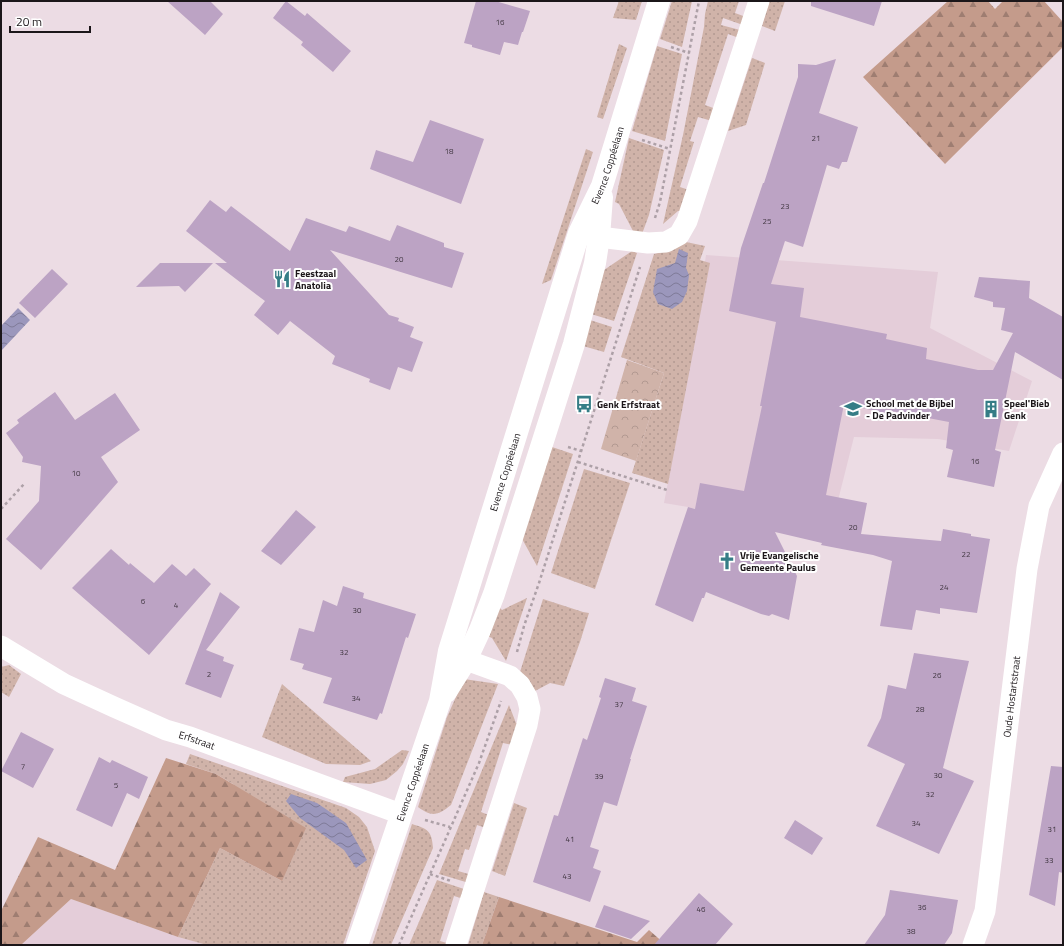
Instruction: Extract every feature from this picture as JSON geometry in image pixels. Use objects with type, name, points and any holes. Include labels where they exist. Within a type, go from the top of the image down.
[{"type":"street","name":"Evence Coppéelaan","points":[[357,945],[411,816],[440,701],[458,656],[589,235],[602,186],[659,1]]},
{"type":"street","points":[[589,235],[648,243],[666,242],[679,235],[687,222],[759,1]]},
{"type":"street","name":"Oude Hostartstraat","points":[[973,945],[985,911],[1027,569],[1039,506],[1063,453]]},
{"type":"street","name":"Erfstraat","points":[[1,646],[64,684],[160,727],[411,816]]},
{"type":"street","points":[[456,945],[530,709],[527,697],[520,685],[510,676],[458,656]]},
{"type":"path","points":[[399,945],[479,762],[510,676],[524,626],[648,243],[660,202],[699,1]]},
{"type":"path","points":[[619,132],[670,148]]},
{"type":"path","points":[[578,462],[667,490]]},
{"type":"path","points":[[1,509],[25,483]]},
{"type":"path","points":[[411,816],[450,827]]},
{"type":"shaded area","name":"School met de Bijbel - De Padvinder","points":[[706,255],[938,272],[930,328],[1032,381],[1009,451],[938,439],[854,437],[827,544],[688,507],[664,503],[709,264],[705,262]]},
{"type":"shaded area","points":[[71,899],[178,937],[207,945],[21,945]]},
{"type":"green space","points":[[619,1],[642,1],[636,20],[613,18]]},
{"type":"green space","points":[[672,1],[692,1],[682,47],[660,39]]},
{"type":"green space","points":[[708,1],[739,1],[735,13],[746,17],[743,25],[723,18],[721,25],[740,30],[739,38],[728,34],[705,105],[716,109],[712,121],[698,117],[690,141],[694,142],[680,187],[689,190],[682,211],[678,211],[663,224],[683,135]]},
{"type":"green space","points":[[769,1],[785,1],[775,31],[762,26]]},
{"type":"green space","points":[[948,1],[988,1],[995,9],[1003,1],[1044,1],[1063,22],[1063,47],[945,164],[863,77]]},
{"type":"green space","points":[[619,44],[627,48],[603,119],[597,117]]},
{"type":"green space","points":[[657,46],[682,54],[665,141],[632,131]]},
{"type":"green space","points":[[752,58],[765,63],[746,125],[728,131]]},
{"type":"green space","points":[[629,138],[664,150],[649,215],[642,234],[633,231],[619,204],[615,202]]},
{"type":"green space","points":[[586,149],[593,152],[551,280],[542,284]]},
{"type":"green space","points":[[686,242],[705,246],[700,260],[710,263],[668,484],[632,473],[664,373],[621,357],[654,254],[672,250]]},
{"type":"green space","points":[[632,251],[637,253],[614,321],[591,314],[604,270]]},
{"type":"green space","points":[[590,320],[612,327],[604,352],[583,346]]},
{"type":"green space","points":[[627,360],[664,373],[636,461],[601,449]]},
{"type":"green space","points":[[549,446],[573,454],[537,566],[521,537]]},
{"type":"green space","points":[[584,469],[630,483],[595,589],[551,573]]},
{"type":"green space","points":[[527,598],[506,661],[492,638],[487,636],[499,607],[502,610]]},
{"type":"green space","points":[[543,599],[589,613],[564,686],[550,683],[535,691],[520,672]]},
{"type":"green space","points":[[9,665],[21,674],[9,697],[1,692],[1,667]]},
{"type":"green space","points":[[464,679],[498,684],[451,805],[438,813],[431,814],[418,807],[447,717]]},
{"type":"green space","points":[[282,684],[371,761],[360,765],[326,764],[262,737]]},
{"type":"green space","points":[[509,705],[516,723],[519,724],[513,745],[503,743],[481,812],[491,816],[486,828],[477,825],[469,850],[465,849],[458,871],[472,875],[469,883],[439,874]]},
{"type":"green space","points":[[402,750],[409,751],[403,764],[386,780],[370,784],[343,782],[345,777],[375,769]]},
{"type":"green space","points":[[190,754],[346,808],[359,817],[367,827],[375,851],[343,945],[207,945],[178,937],[220,848],[282,881],[233,784],[216,774],[186,764]]},
{"type":"green space","points":[[166,758],[216,774],[306,828],[282,881],[220,848],[178,937],[71,899],[21,945],[1,945],[1,911],[38,837],[115,870]]},
{"type":"green space","points":[[514,803],[527,808],[505,876],[492,871]]},
{"type":"green space","points":[[412,824],[422,827],[430,834],[433,848],[391,945],[372,945]]},
{"type":"green space","points":[[437,880],[467,890],[464,899],[454,896],[440,941],[450,944],[409,945]]},
{"type":"green space","points":[[484,892],[499,897],[482,945],[468,945]]},
{"type":"green space","points":[[499,897],[637,942],[649,930],[666,945],[482,945]]},
{"type":"water","points":[[679,249],[688,253],[686,268],[689,275],[687,291],[682,302],[672,309],[658,304],[653,292],[657,269],[675,263]]},
{"type":"water","points":[[18,308],[30,320],[1,351],[1,326]]},
{"type":"water","points":[[291,794],[317,803],[346,823],[367,860],[356,868],[344,850],[300,818],[286,801]]},
{"type":"building","points":[[167,1],[210,1],[223,14],[205,35]]},
{"type":"building","points":[[286,1],[305,16],[307,13],[351,51],[333,72],[301,45],[303,42],[273,18]]},
{"type":"building","points":[[476,1],[495,1],[530,11],[518,45],[504,42],[500,55],[472,47],[472,45],[464,43]]},
{"type":"building","points":[[811,1],[882,1],[874,26],[811,6]]},
{"type":"building","points":[[836,59],[819,113],[858,127],[847,162],[842,162],[839,169],[827,165],[803,247],[785,241],[771,284],[804,288],[800,317],[887,334],[886,339],[927,348],[926,359],[978,370],[993,370],[1013,333],[1001,330],[1005,308],[993,307],[993,302],[974,297],[979,277],[1030,281],[1029,298],[1063,317],[1063,380],[1015,352],[995,450],[1001,452],[994,487],[947,477],[953,450],[946,448],[949,422],[886,410],[885,413],[844,404],[826,495],[867,503],[861,534],[941,541],[943,529],[990,539],[977,613],[940,608],[940,614],[916,610],[912,630],[880,626],[892,561],[873,555],[821,545],[822,543],[775,532],[797,576],[789,620],[772,614],[769,616],[761,614],[706,592],[704,598],[702,598],[693,622],[655,605],[688,507],[695,509],[700,483],[744,491],[762,406],[760,406],[776,322],[729,311],[741,248],[764,183],[798,77],[798,64],[816,65]]},
{"type":"building","points":[[430,120],[484,139],[461,204],[370,169],[376,150],[413,162]]},
{"type":"building","points":[[210,200],[226,212],[231,206],[290,251],[306,218],[346,232],[349,226],[390,241],[397,225],[444,243],[444,247],[464,253],[452,288],[330,250],[389,315],[399,318],[398,321],[414,327],[410,337],[423,342],[412,372],[398,367],[390,390],[369,382],[370,379],[332,364],[335,356],[290,321],[278,335],[254,315],[265,301],[215,263],[227,263],[186,231]]},
{"type":"building","points":[[160,263],[213,263],[185,292],[179,286],[136,287]]},
{"type":"building","points":[[52,269],[68,284],[35,318],[19,303]]},
{"type":"building","points":[[55,392],[75,420],[115,393],[140,430],[101,457],[118,482],[41,570],[6,539],[39,501],[41,466],[22,462],[23,457],[6,433],[19,423],[17,420]]},
{"type":"building","points":[[296,510],[316,527],[281,565],[261,551]]},
{"type":"building","points":[[111,549],[129,565],[130,563],[154,583],[172,564],[186,576],[194,568],[211,584],[149,655],[72,588]]},
{"type":"building","points":[[343,586],[364,593],[363,598],[416,614],[408,638],[406,637],[382,714],[380,713],[377,720],[323,703],[332,678],[302,669],[304,664],[290,660],[299,628],[314,632],[323,600],[337,606]]},
{"type":"building","points":[[220,592],[240,607],[206,650],[224,657],[223,661],[234,665],[221,698],[185,684]]},
{"type":"building","points":[[914,653],[969,661],[943,768],[974,781],[939,854],[876,826],[905,764],[867,746],[881,718],[888,685],[906,689]]},
{"type":"building","points":[[605,678],[636,688],[632,701],[647,706],[617,806],[604,802],[590,847],[599,850],[593,868],[601,871],[590,902],[533,882],[554,815],[558,816],[583,738],[587,740],[601,698],[599,697]]},
{"type":"building","points":[[21,732],[54,749],[33,788],[1,771]]},
{"type":"building","points":[[99,757],[110,763],[112,760],[148,777],[139,799],[127,793],[112,827],[76,810]]},
{"type":"building","points":[[1051,766],[1063,767],[1063,873],[1059,872],[1055,906],[1029,895]]},
{"type":"building","points":[[795,820],[823,838],[812,855],[784,838]]},
{"type":"building","points":[[890,890],[958,900],[952,933],[944,945],[864,945],[885,915]]},
{"type":"building","points":[[699,893],[733,924],[715,945],[654,945]]},
{"type":"building","points":[[604,905],[650,921],[631,939],[595,927]]},
{"type":"place","name":"Feestzaal Anatolia","points":[[282,279]]},
{"type":"place","name":"Genk Erfstraat","points":[[584,404]]},
{"type":"place","name":"School met de Bijbel - De Padvinder","points":[[853,409]]},
{"type":"place","name":"Speel'Bieb Genk","points":[[991,409]]},
{"type":"place","name":"Vrije Evangelische Gemeente Paulus","points":[[727,561]]}]
